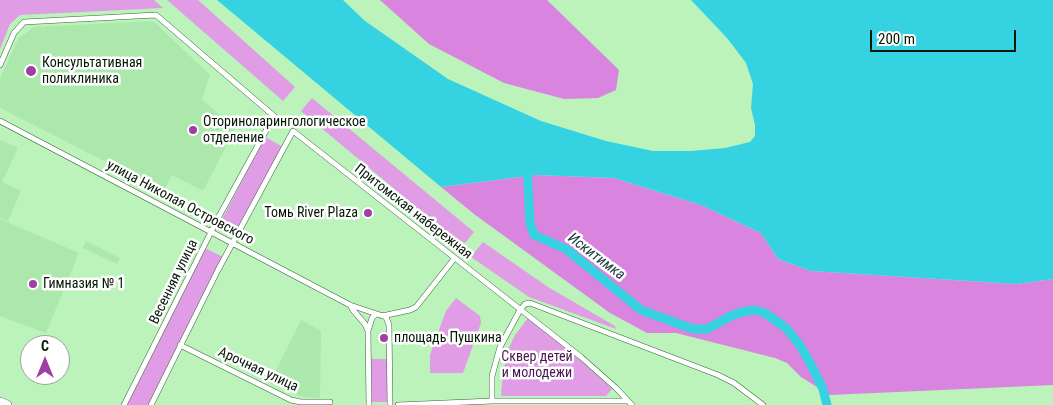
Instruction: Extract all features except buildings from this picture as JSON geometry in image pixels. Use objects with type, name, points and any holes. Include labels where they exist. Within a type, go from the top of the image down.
[{"type":"main road","points":[[0,402],[7,405]]},
{"type":"street","name":"Весенняя улица","points":[[0,65],[14,33],[24,22],[156,15],[274,116],[211,231],[124,405]]},
{"type":"street","name":"улица Николая Островского","points":[[0,121],[350,305],[382,316]]},
{"type":"street","name":"Притомская набережная","points":[[232,242],[293,131],[581,357],[630,403]]},
{"type":"street","points":[[151,405],[232,242]]},
{"type":"street","points":[[382,316],[416,307],[454,259]]},
{"type":"street","points":[[492,401],[492,376],[500,347],[520,310],[527,303],[537,305],[718,375],[734,383],[763,405]]},
{"type":"street","points":[[350,305],[352,310],[365,324],[368,332]]},
{"type":"street","points":[[369,405],[368,332],[372,318],[375,315]]},
{"type":"street","points":[[382,316],[387,319],[389,325],[390,405]]},
{"type":"street","name":"Арочная улица","points":[[180,345],[291,400],[330,402]]},
{"type":"street","points":[[398,405],[492,401],[630,403]]},
{"type":"shaded area","points":[[380,0],[547,0],[619,70],[616,90],[598,98],[564,99],[504,83],[429,44]]},
{"type":"shaded area","points":[[153,21],[210,75],[202,99],[235,129],[203,191],[172,175],[164,191],[0,108],[0,79],[18,39],[34,27]]},
{"type":"shaded area","points":[[0,140],[18,148],[2,182],[21,191],[8,221],[0,218]]},
{"type":"shaded area","points":[[535,175],[614,178],[701,205],[761,233],[778,259],[811,271],[1016,284],[1053,279],[1053,385],[830,395],[801,377],[787,363],[775,358],[676,333],[647,333],[610,313],[474,214],[441,187]]},
{"type":"shaded area","name":"Гимназия № 1","points":[[0,219],[79,253],[46,333],[0,316]]},
{"type":"shaded area","points":[[86,241],[120,258],[117,264],[83,248]]},
{"type":"shaded area","points":[[301,320],[321,331],[320,398],[302,397],[270,383]]},
{"type":"green space","points":[[0,0],[154,0],[163,8],[20,15],[10,24],[0,49]]},
{"type":"green space","points":[[167,0],[198,0],[295,87],[283,101]]},
{"type":"green space","points":[[312,98],[474,232],[465,243],[460,240],[458,242],[301,111]]},
{"type":"green space","points":[[265,137],[283,147],[237,238],[218,227]]},
{"type":"green space","points":[[483,242],[548,287],[615,326],[616,329],[529,297],[471,257]]},
{"type":"green space","points":[[205,248],[223,257],[148,405],[126,405]]},
{"type":"green space","points":[[456,298],[480,316],[481,323],[463,373],[430,373],[430,355],[446,311]]},
{"type":"green space","name":"Сквер детей и молодежи","points":[[528,318],[573,354],[612,389],[606,396],[501,396],[503,372],[508,350],[515,335]]},
{"type":"green space","points":[[371,359],[387,359],[388,402],[372,402]]},
{"type":"water","points":[[217,0],[343,0],[365,21],[448,79],[541,121],[606,141],[653,151],[691,151],[725,148],[750,142],[755,136],[755,125],[751,108],[753,84],[746,63],[727,38],[691,0],[1053,0],[1053,279],[1016,284],[811,271],[778,259],[761,233],[701,205],[614,178],[535,175],[441,187]]},
{"type":"waterway","name":"Искитимка","points":[[527,164],[530,223],[534,235],[566,249],[641,310],[693,329],[707,329],[742,312],[754,310],[765,313],[786,328],[799,344],[823,389],[827,405]]},
{"type":"place","name":"Консультативная поликлиника","points":[[31,71]]},
{"type":"place","name":"Оториноларингологическое отделение","points":[[193,130]]},
{"type":"place","name":"Томь River Plaza","points":[[368,213]]},
{"type":"place","name":"Гимназия № 1","points":[[33,284]]},
{"type":"place","name":"площадь Пушкина","points":[[384,338]]}]
